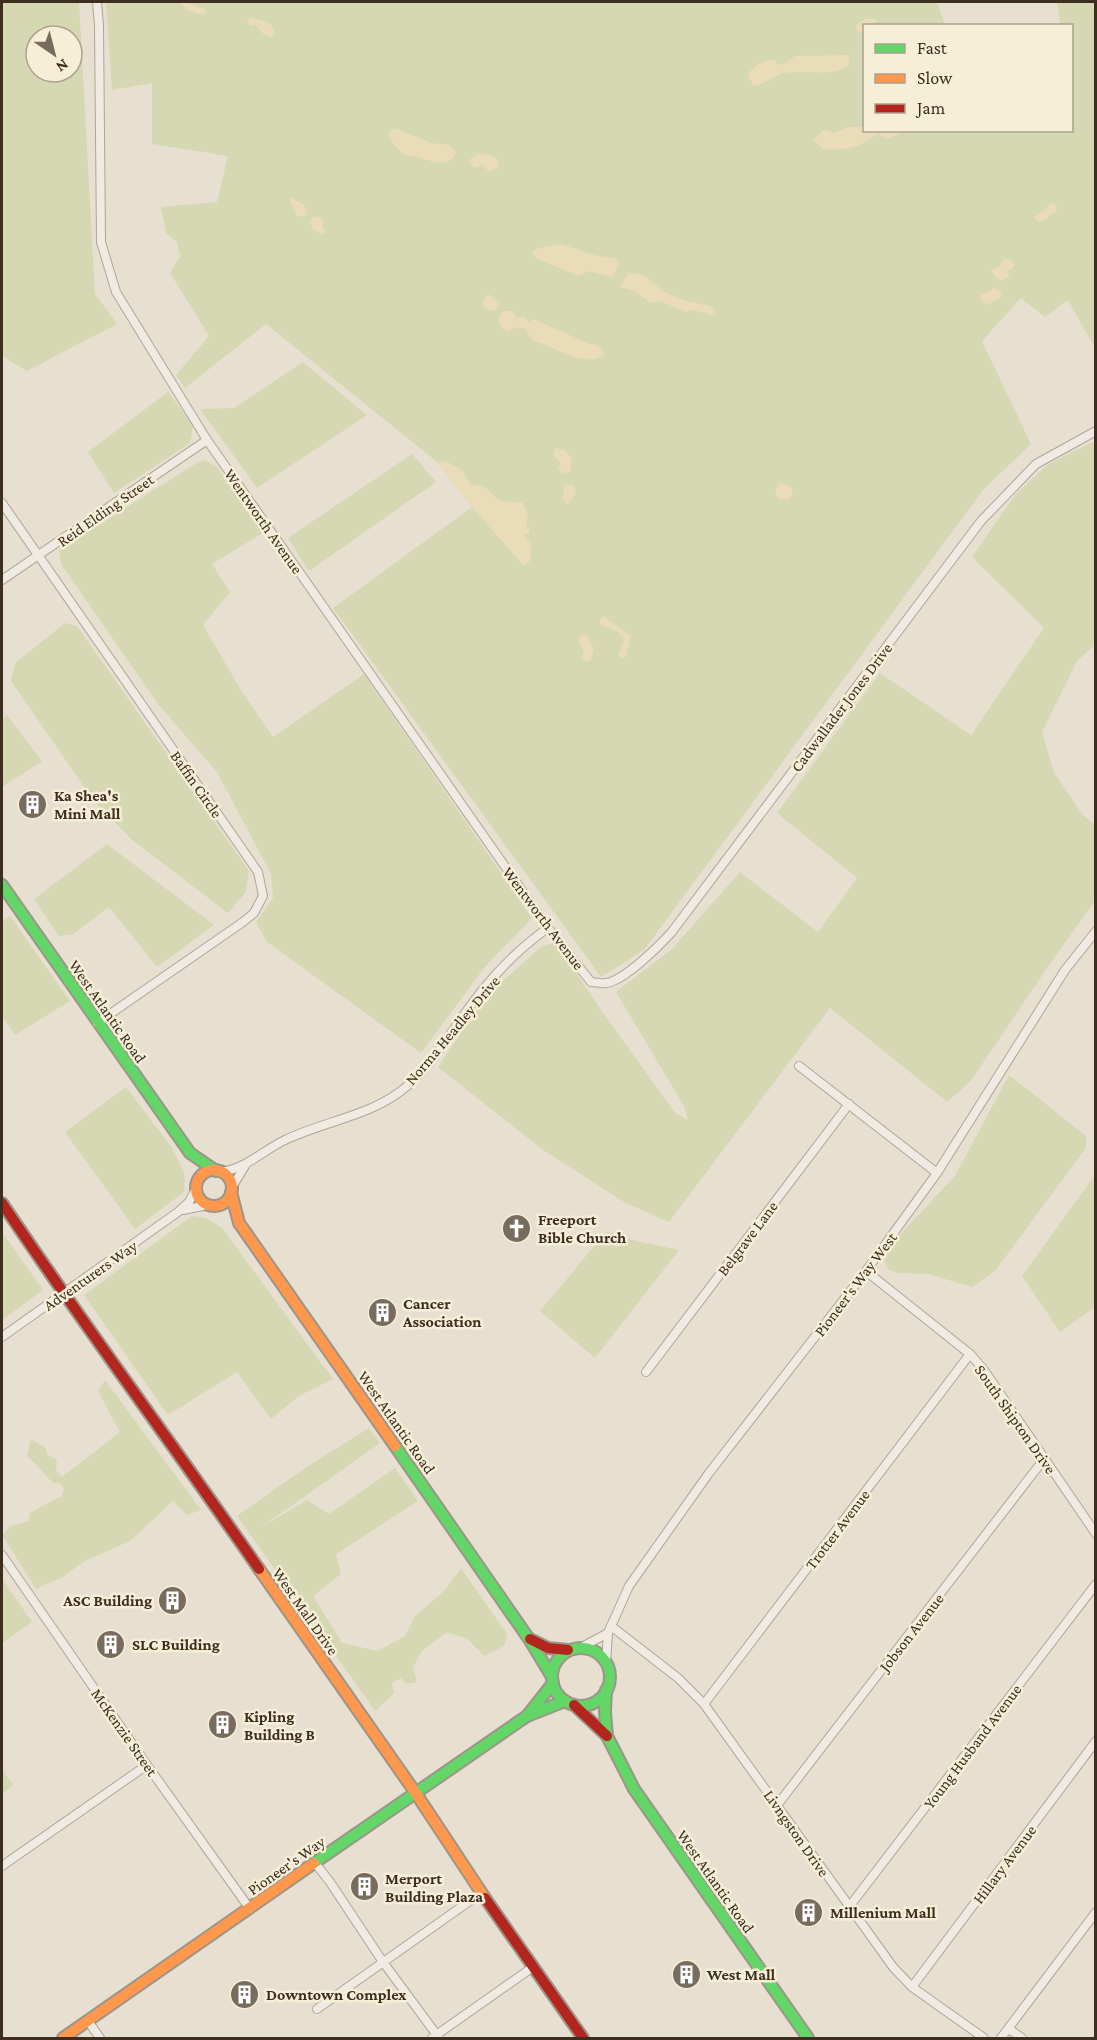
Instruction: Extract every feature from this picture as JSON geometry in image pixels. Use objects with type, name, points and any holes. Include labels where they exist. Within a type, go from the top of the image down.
[{"type":"main road","name":"West Atlantic Road","points":[[2,885],[190,1154],[201,1200],[226,1213],[239,1223],[530,1639],[552,1680]]},
{"type":"main road","name":"West Atlantic Road","points":[[190,1154],[228,1178],[239,1223]]},
{"type":"main road","points":[[197,1187],[204,1174],[218,1171]]},
{"type":"main road","points":[[209,1205],[216,1206],[226,1202],[231,1190]]},
{"type":"main road","name":"West Mall Drive","points":[[2,1203],[63,1294],[178,1452],[415,1792],[481,1893],[583,2038]]},
{"type":"main road","points":[[530,1639],[556,1651],[575,1649],[590,1650],[600,1655],[606,1663],[609,1682],[601,1698],[583,1706],[569,1703],[557,1693],[552,1680],[554,1666],[560,1657],[575,1649]]},
{"type":"main road","name":"Pioneer's Way","points":[[527,1716],[552,1680]]},
{"type":"main road","name":"West Atlantic Road","points":[[606,1690],[607,1736]]},
{"type":"main road","name":"West Atlantic Road","points":[[569,1703],[607,1736],[640,1799],[808,2038]]},
{"type":"main road","name":"Pioneer's Way","points":[[63,2038],[527,1716],[569,1703]]},
{"type":"street","name":"Wentworth Avenue","points":[[97,2],[101,242],[117,292],[207,440],[548,928],[591,982]]},
{"type":"street","name":"Cadwallader Jones Drive","points":[[591,982],[607,984],[624,975],[671,933],[981,521],[1036,464],[1095,431]]},
{"type":"street","name":"Reid Elding Street","points":[[2,580],[207,440]]},
{"type":"street","name":"Baffin Circle","points":[[2,503],[258,872],[263,896],[254,913],[243,922],[97,1023]]},
{"type":"street","name":"Norma Headley Drive","points":[[218,1171],[235,1169],[284,1140],[385,1101],[404,1088],[420,1073],[486,986],[529,941],[548,928]]},
{"type":"street","name":"Pioneer's Way West","points":[[606,1663],[609,1629],[630,1586],[709,1473],[866,1271],[937,1173],[1065,970],[1095,931]]},
{"type":"street","points":[[800,1066],[937,1173]]},
{"type":"street","name":"Belgrave Lane","points":[[646,1372],[849,1104]]},
{"type":"street","name":"Norma Headley Drive","points":[[231,1190],[248,1163]]},
{"type":"street","name":"Adventurers Way","points":[[2,1337],[178,1212],[189,1202],[197,1187]]},
{"type":"street","name":"Adventurers Way","points":[[178,1212],[209,1205]]},
{"type":"street","name":"South Shipton Drive","points":[[866,1271],[970,1354],[984,1370],[1095,1534]]},
{"type":"street","name":"Trotter Avenue","points":[[704,1704],[970,1354]]},
{"type":"street","name":"Jobson Avenue","points":[[778,1804],[1044,1459]]},
{"type":"street","name":"McKenzie Street","points":[[2,1555],[250,1909]]},
{"type":"street","name":"Young Husband Avenue","points":[[849,1907],[1095,1584]]},
{"type":"street","points":[[575,1649],[609,1629]]},
{"type":"street","name":"Livngston Drive","points":[[609,1629],[678,1678],[704,1704],[893,1967],[912,1987],[984,2038]]},
{"type":"street","name":"Hillary Avenue","points":[[912,1987],[1095,1741]]},
{"type":"street","points":[[2,1866],[147,1765]]},
{"type":"street","points":[[315,1863],[436,2037],[533,1967]]},
{"type":"street","points":[[317,2009],[481,1893]]},
{"type":"street","points":[[1002,2038],[1095,1912]]},
{"type":"street","points":[[88,2021],[100,2038]]},
{"type":"street","points":[[1009,2029],[1022,2038]]},
{"type":"green space","points":[[2,2],[79,2],[80,24],[24,24],[24,84],[83,84],[95,294],[117,324],[27,371],[2,356]]},
{"type":"green space","points":[[106,2],[937,2],[945,24],[863,24],[863,132],[1073,132],[1073,24],[1060,24],[1057,2],[1095,2],[1095,348],[1068,300],[1045,317],[1021,298],[982,341],[1031,444],[983,490],[644,950],[601,977],[333,608],[472,507],[437,462],[266,324],[185,388],[176,375],[209,336],[170,273],[180,256],[177,242],[166,233],[161,207],[217,202],[228,156],[152,144],[152,83],[112,90]]},
{"type":"green space","points":[[303,362],[367,415],[257,488],[200,409],[234,408]]},
{"type":"green space","points":[[168,392],[193,425],[190,443],[114,493],[88,452]]},
{"type":"green space","points":[[1095,441],[1095,645],[1077,661],[1042,732],[1054,772],[1082,814],[1095,825],[1095,901],[970,1082],[947,1102],[830,1008],[669,1222],[624,1202],[543,1150],[438,1067],[495,988],[542,946],[556,943],[675,1113],[688,1120],[684,1106],[616,992],[672,949],[740,872],[818,932],[857,878],[777,813],[880,673],[971,735],[1044,628],[972,557],[1015,495],[1048,464]]},
{"type":"green space","points":[[412,454],[436,482],[309,571],[288,538]]},
{"type":"green space","points":[[205,460],[218,468],[263,533],[212,564],[230,592],[203,625],[242,692],[273,737],[364,674],[532,918],[484,968],[421,1053],[267,942],[256,922],[273,898],[271,874],[217,772],[158,704],[61,564],[59,550],[195,464]]},
{"type":"green space","points":[[65,623],[77,626],[249,871],[246,892],[228,913],[131,839],[94,801],[11,681],[15,663]]},
{"type":"green space","points":[[7,715],[42,761],[2,787],[2,719]]},
{"type":"green space","points":[[107,844],[214,925],[157,967],[109,907],[73,934],[59,936],[34,899]]},
{"type":"green space","points":[[10,916],[70,1001],[15,1035],[2,1016],[2,922]]},
{"type":"green space","points":[[1009,1075],[1086,1136],[1086,1148],[995,1271],[972,1287],[928,1274],[898,1273],[888,1269],[884,1260],[896,1239],[955,1176]]},
{"type":"green space","points":[[126,1087],[172,1148],[185,1175],[184,1192],[135,1229],[65,1132]]},
{"type":"green space","points":[[1095,1175],[1095,1307],[1060,1332],[1022,1276]]},
{"type":"green space","points":[[192,1216],[206,1218],[222,1228],[333,1379],[299,1396],[271,1419],[237,1372],[168,1415],[84,1295]]},
{"type":"green space","points":[[607,1231],[632,1240],[679,1250],[595,1358],[540,1311]]},
{"type":"green space","points":[[2,1232],[43,1290],[2,1320]]},
{"type":"green space","points":[[105,1380],[201,1510],[187,1515],[173,1501],[130,1541],[83,1562],[63,1577],[36,1589],[2,1535],[11,1526],[29,1521],[30,1513],[61,1498],[64,1488],[59,1483],[53,1483],[27,1455],[31,1439],[46,1448],[47,1454],[57,1460],[56,1470],[62,1477],[120,1432],[98,1391]]},
{"type":"green space","points":[[369,1428],[380,1443],[260,1528],[307,1500],[329,1514],[395,1468],[418,1501],[336,1554],[341,1574],[313,1596],[342,1643],[378,1651],[405,1636],[415,1616],[445,1590],[461,1568],[507,1634],[504,1646],[484,1656],[467,1639],[447,1632],[421,1652],[413,1668],[417,1682],[406,1684],[401,1678],[392,1683],[394,1693],[375,1711],[237,1516],[305,1468]]},
{"type":"green space","points":[[2,1579],[32,1622],[2,1643]]},
{"type":"green space","points":[[2,1769],[13,1785],[2,1794]]},
{"type":"sand","points":[[184,2],[205,9],[206,12],[202,15],[186,9],[182,4]]},
{"type":"sand","points":[[250,18],[269,23],[275,34],[270,38],[264,35],[256,25],[251,26],[247,21]]},
{"type":"sand","points":[[874,18],[877,21],[875,24],[863,24],[863,32],[856,31],[856,25],[866,19]]},
{"type":"sand","points":[[849,55],[849,66],[834,72],[785,73],[754,86],[748,76],[748,73],[758,64],[774,59],[779,65],[795,56]]},
{"type":"sand","points":[[847,127],[863,127],[863,132],[910,132],[886,139],[878,133],[858,145],[839,149],[823,149],[813,139],[824,130],[835,133]]},
{"type":"sand","points":[[391,129],[397,129],[432,143],[449,145],[456,153],[448,161],[443,162],[433,162],[406,155],[388,136]]},
{"type":"sand","points":[[479,153],[494,156],[499,162],[497,168],[488,171],[482,164],[477,168],[472,166],[469,160]]},
{"type":"sand","points":[[290,197],[304,205],[308,214],[302,217],[297,216]]},
{"type":"sand","points":[[1053,203],[1057,207],[1056,212],[1050,213],[1046,220],[1038,222],[1034,217]]},
{"type":"sand","points":[[314,217],[321,217],[325,232],[323,234],[313,230],[310,223]]},
{"type":"sand","points":[[561,244],[594,255],[615,258],[619,264],[613,277],[588,271],[579,276],[539,260],[532,253],[538,248]]},
{"type":"sand","points":[[1004,259],[1012,260],[1014,266],[1011,270],[1006,271],[1010,275],[1002,281],[995,277],[991,270],[999,266]]},
{"type":"sand","points":[[628,273],[646,277],[674,296],[711,306],[715,312],[712,315],[693,310],[685,312],[661,301],[651,303],[632,290],[619,287]]},
{"type":"sand","points":[[994,287],[1002,292],[1000,298],[986,305],[980,298],[981,294]]},
{"type":"sand","points":[[489,294],[499,304],[496,311],[489,310],[483,305],[484,298]]},
{"type":"sand","points":[[504,311],[513,311],[517,318],[524,316],[529,323],[533,319],[590,344],[598,345],[605,355],[595,359],[577,358],[533,341],[525,329],[518,327],[506,332],[498,320]]},
{"type":"sand","points":[[555,448],[565,450],[572,459],[570,471],[565,474],[558,469],[560,463],[554,456]]},
{"type":"sand","points":[[446,461],[462,470],[470,484],[484,486],[496,498],[507,502],[522,502],[528,513],[526,525],[530,529],[529,534],[522,534],[531,544],[530,561],[524,566],[472,507],[437,462]]},
{"type":"sand","points":[[779,483],[790,485],[793,490],[790,499],[778,499],[775,493]]},
{"type":"sand","points":[[565,484],[574,485],[576,493],[568,504],[562,499]]},
{"type":"sand","points":[[603,616],[631,636],[626,656],[622,659],[618,655],[624,640],[618,632],[600,624]]},
{"type":"sand","points":[[580,635],[587,635],[594,650],[590,661],[581,658],[584,652],[579,641]]},
{"type":"traffic: fast","points":[[2,885],[190,1153],[216,1171]]},
{"type":"traffic: fast","points":[[395,1446],[529,1639],[552,1677]]},
{"type":"traffic: fast","points":[[581,1648],[597,1653],[605,1661],[610,1677],[605,1693],[597,1701],[581,1706],[565,1701],[557,1693],[552,1677],[557,1661],[565,1653],[581,1648]]},
{"type":"traffic: fast","points":[[527,1716],[553,1683]]},
{"type":"traffic: fast","points":[[606,1690],[607,1736],[634,1789],[808,2038]]},
{"type":"traffic: fast","points":[[314,1863],[527,1716],[565,1701]]},
{"type":"traffic: slow","points":[[214,1170],[226,1176],[232,1188],[226,1200],[214,1206],[202,1200],[196,1188],[202,1176],[214,1170]]},
{"type":"traffic: slow","points":[[231,1192],[239,1223],[395,1446]]},
{"type":"traffic: slow","points":[[259,1569],[415,1792],[485,1898]]},
{"type":"traffic: slow","points":[[63,2038],[314,1863]]},
{"type":"traffic: jam","points":[[2,1203],[259,1569]]},
{"type":"traffic: jam","points":[[530,1639],[548,1648],[568,1650]]},
{"type":"traffic: jam","points":[[574,1705],[607,1736]]},
{"type":"traffic: jam","points":[[485,1898],[583,2038]]},
{"type":"place","name":"Ka Shea's Mini Mall","points":[[33,804]]},
{"type":"place","name":"Freeport Bible Church","points":[[517,1228]]},
{"type":"place","name":"Cancer Association","points":[[382,1312]]},
{"type":"place","name":"ASC Building","points":[[173,1600]]},
{"type":"place","name":"SLC Building","points":[[111,1644]]},
{"type":"place","name":"Kipling Building B","points":[[223,1725]]},
{"type":"place","name":"Merport Building Plaza","points":[[364,1887]]},
{"type":"place","name":"Millenium Mall","points":[[809,1912]]},
{"type":"place","name":"West Mall","points":[[686,1974]]},
{"type":"place","name":"Downtown Complex","points":[[245,1994]]}]
